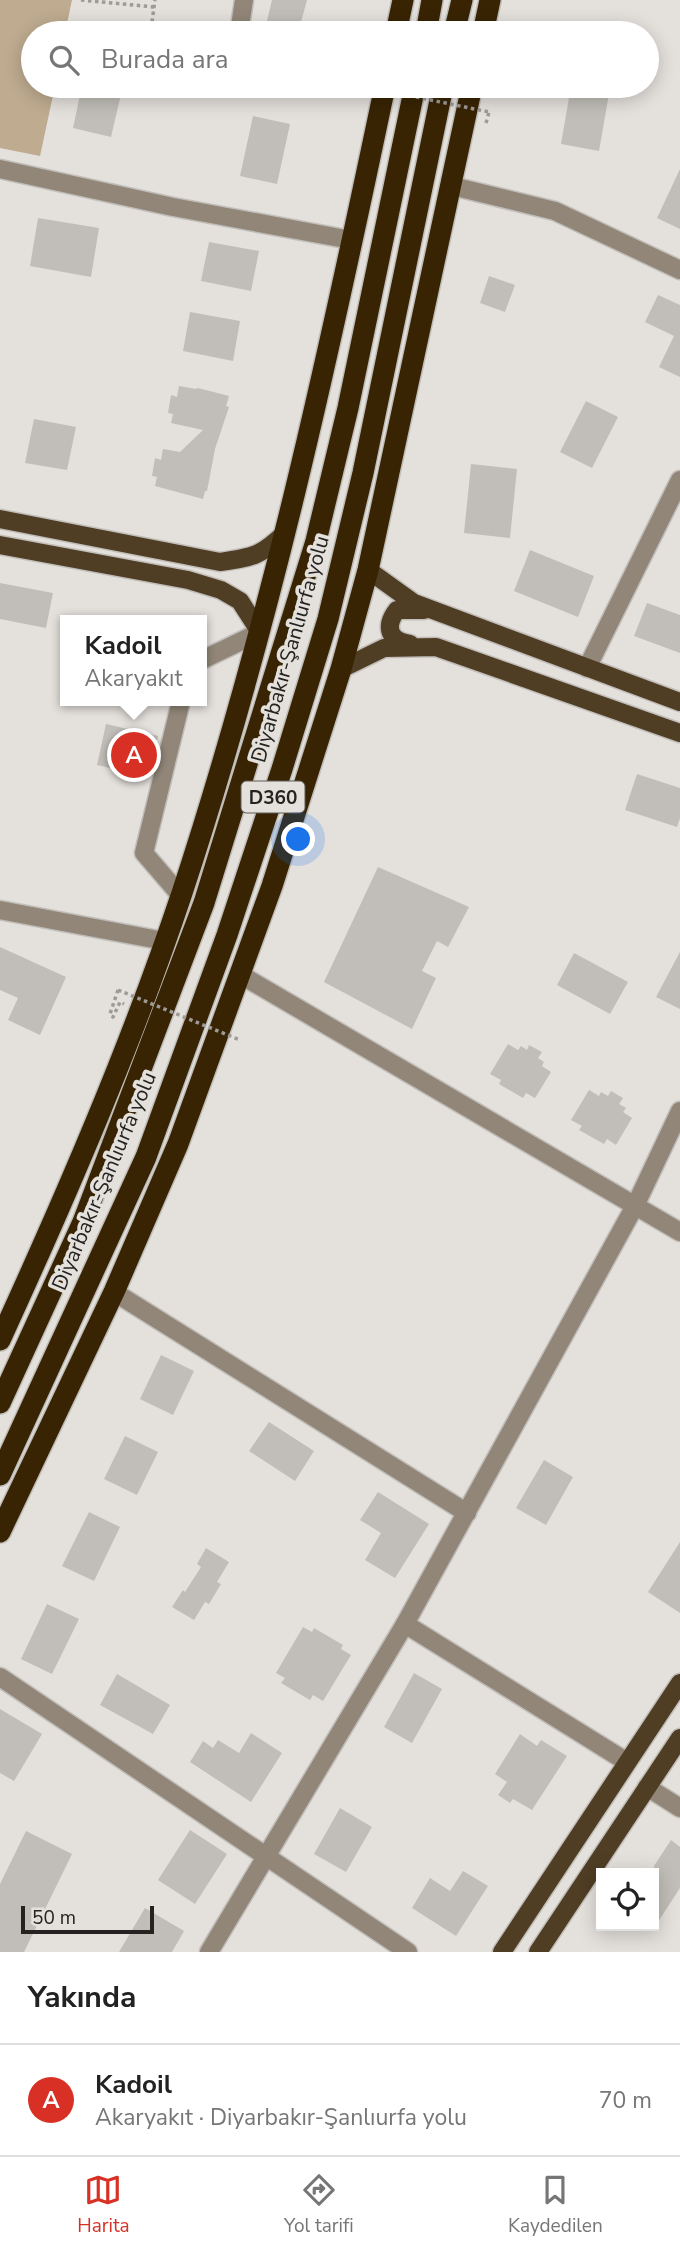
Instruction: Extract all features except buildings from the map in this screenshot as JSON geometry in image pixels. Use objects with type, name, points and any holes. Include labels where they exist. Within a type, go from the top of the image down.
[{"type":"highway","points":[[399,21],[403,0]]},
{"type":"highway","points":[[428,21],[432,0]]},
{"type":"highway","points":[[457,21],[462,0]]},
{"type":"highway","points":[[486,21],[490,0]]},
{"type":"highway","points":[[0,1340],[80,1159],[145,997],[181,896],[246,686],[286,532],[382,98]]},
{"type":"highway","name":"Diyarbakır-Şanlıurfa yolu","points":[[0,1403],[83,1222],[217,863],[316,541],[348,408],[413,98]]},
{"type":"highway","name":"Diyarbakır-Şanlıurfa yolu","points":[[0,1475],[146,1157],[227,935],[282,769],[328,619],[347,539],[440,98]]},
{"type":"highway","points":[[0,1532],[114,1292],[177,1144],[272,886],[341,668],[368,570],[470,98]]},
{"type":"main road","points":[[0,519],[220,562],[252,558],[266,551],[286,532]]},
{"type":"main road","points":[[0,545],[187,580],[220,590],[240,601],[260,632]]},
{"type":"main road","points":[[368,570],[414,603],[680,702]]},
{"type":"main road","points":[[438,611],[397,610],[388,625],[390,635],[400,642],[436,647],[680,733]]},
{"type":"main road","points":[[341,668],[384,648],[436,647]]},
{"type":"main road","points":[[502,1952],[680,1683]]},
{"type":"main road","points":[[538,1952],[680,1738]]},
{"type":"street","points":[[241,21],[244,0]]},
{"type":"street","points":[[0,169],[173,207],[351,240]]},
{"type":"street","points":[[452,186],[555,211],[680,270]]},
{"type":"street","points":[[587,668],[680,480]]},
{"type":"street","points":[[207,658],[260,632]]},
{"type":"street","points":[[180,706],[144,853],[181,896]]},
{"type":"street","points":[[0,910],[164,941]]},
{"type":"street","points":[[241,975],[680,1232]]},
{"type":"street","points":[[209,1952],[405,1624],[636,1204],[680,1111]]},
{"type":"street","points":[[114,1292],[467,1513]]},
{"type":"street","points":[[405,1624],[627,1762]]},
{"type":"street","points":[[0,1677],[408,1952]]},
{"type":"street","points":[[647,1787],[680,1808]]},
{"type":"path","points":[[81,0],[154,7]]},
{"type":"path","points":[[152,21],[155,0]]},
{"type":"path","points":[[421,98],[489,112]]},
{"type":"path","points":[[126,1005],[120,1002],[113,1017],[110,1014],[118,990],[240,1040]]},
{"type":"shaded area","points":[[0,0],[72,0],[68,21],[21,21],[21,98],[52,98],[40,156],[0,148]]},
{"type":"place","name":"Kadoil","points":[[134,755]]}]
